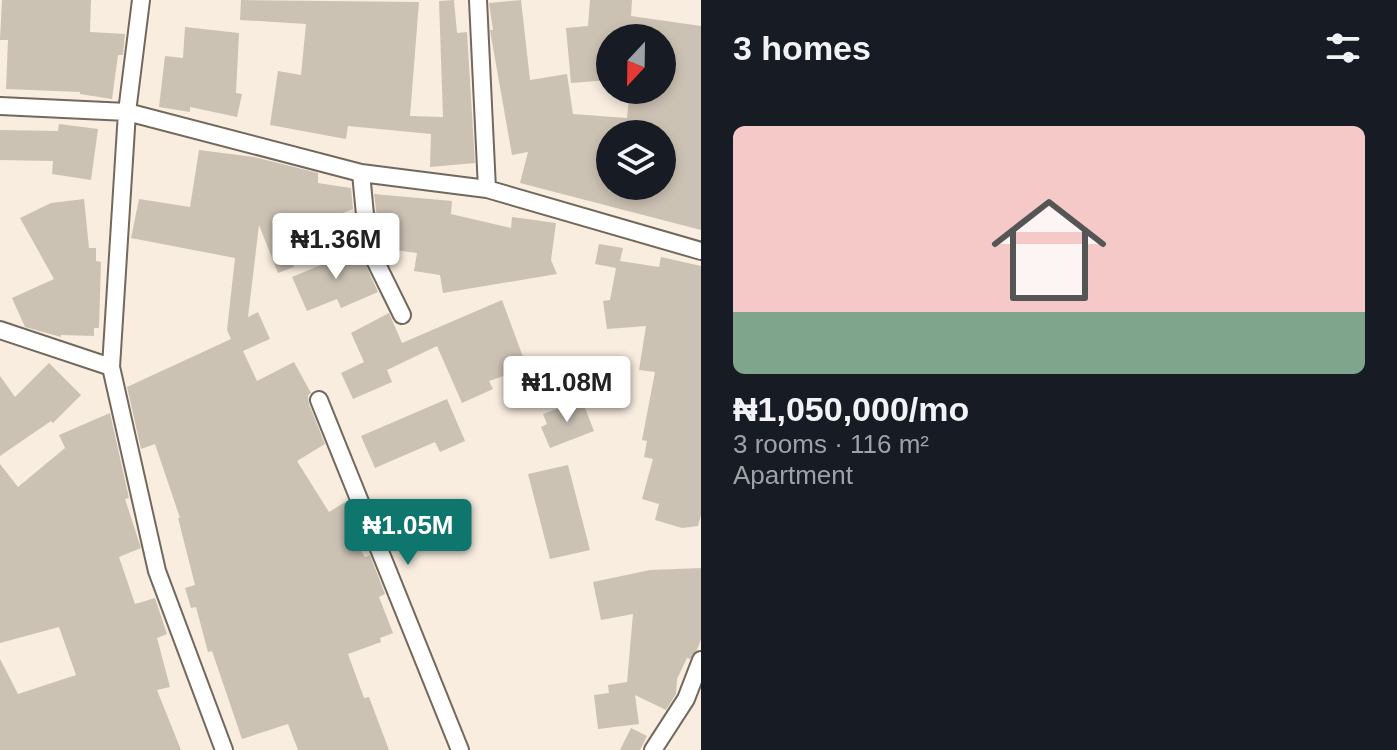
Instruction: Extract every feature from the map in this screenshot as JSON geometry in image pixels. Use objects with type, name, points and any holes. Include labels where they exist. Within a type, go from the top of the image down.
[{"type":"street","points":[[141,0],[127,112],[111,367],[157,571],[224,750]]},
{"type":"street","points":[[478,0],[487,189]]},
{"type":"street","points":[[0,106],[127,112],[361,173],[487,189],[701,251]]},
{"type":"street","points":[[361,173],[368,246],[402,315]]},
{"type":"street","points":[[0,330],[111,367]]},
{"type":"street","points":[[319,400],[460,750]]},
{"type":"street","points":[[653,750],[686,699],[701,660]]},
{"type":"building","points":[[2,0],[91,0],[90,32],[125,34],[123,55],[118,55],[112,99],[80,92],[6,89],[8,40],[0,40]]},
{"type":"building","points":[[241,0],[419,2],[410,116],[443,117],[439,1],[454,0],[457,33],[467,32],[475,163],[430,167],[431,134],[348,126],[346,139],[270,125],[278,71],[301,75],[306,24],[240,20]]},
{"type":"building","points":[[521,0],[530,80],[567,74],[573,114],[627,118],[628,104],[676,104],[676,24],[596,24],[596,81],[571,83],[566,28],[588,26],[590,0],[632,0],[631,16],[701,26],[701,230],[520,183],[528,152],[512,155],[490,30],[493,30],[489,3]]},
{"type":"building","points":[[185,27],[239,33],[236,93],[242,94],[237,117],[190,107],[190,112],[159,107],[165,56],[183,58]]},
{"type":"building","points":[[59,124],[98,129],[91,180],[52,174],[53,161],[0,160],[0,130],[58,131]]},
{"type":"building","points":[[199,150],[254,157],[318,173],[318,183],[351,188],[353,209],[282,237],[294,267],[278,273],[259,225],[248,317],[258,312],[270,339],[243,351],[257,381],[294,362],[311,393],[308,395],[309,404],[325,444],[297,461],[329,512],[345,502],[356,522],[347,528],[365,557],[370,555],[385,594],[379,597],[393,633],[380,638],[381,642],[348,654],[364,698],[369,697],[389,750],[298,750],[288,724],[242,739],[212,651],[208,652],[196,607],[191,608],[185,588],[195,585],[180,518],[155,444],[141,449],[127,387],[231,339],[227,330],[235,258],[131,238],[139,199],[190,207]]},
{"type":"building","points":[[374,194],[452,201],[451,214],[511,228],[512,217],[556,223],[551,260],[557,274],[443,293],[440,275],[414,271],[417,253],[381,248]]},
{"type":"building","points":[[84,199],[89,248],[96,248],[96,261],[101,262],[99,328],[94,328],[94,336],[61,337],[25,327],[12,298],[54,279],[20,218],[51,203]]},
{"type":"building","points":[[599,244],[623,248],[620,261],[659,267],[661,257],[701,266],[701,515],[698,526],[682,528],[655,520],[659,504],[642,499],[653,459],[644,457],[647,441],[642,440],[655,372],[639,370],[646,326],[607,329],[603,301],[610,300],[616,268],[595,264]]},
{"type":"building","points":[[357,245],[378,292],[341,308],[337,299],[307,311],[292,277],[328,262],[326,258]]},
{"type":"building","points":[[502,300],[527,368],[489,381],[493,389],[462,403],[437,346],[387,370],[392,382],[353,399],[341,373],[364,362],[351,333],[389,313],[402,343]]},
{"type":"building","points":[[49,363],[81,395],[53,423],[51,421],[0,456],[0,376],[15,397]]},
{"type":"building","points":[[447,399],[465,441],[440,452],[435,442],[375,468],[361,436]]},
{"type":"building","points":[[582,400],[594,431],[550,448],[541,427],[547,424],[543,414]]},
{"type":"building","points":[[110,413],[129,498],[125,499],[141,548],[119,557],[135,604],[155,598],[167,634],[157,638],[170,687],[157,690],[181,750],[0,750],[0,659],[18,694],[76,675],[59,627],[0,643],[0,464],[18,487],[65,448],[59,435]]},
{"type":"building","points":[[568,465],[590,550],[550,559],[528,474]]},
{"type":"building","points":[[701,568],[701,639],[697,650],[690,659],[687,658],[677,679],[676,694],[666,710],[635,695],[639,724],[598,729],[594,695],[609,693],[608,685],[627,682],[633,614],[601,620],[593,582],[650,570]]},
{"type":"building","points":[[631,728],[647,736],[640,750],[620,750]]}]
